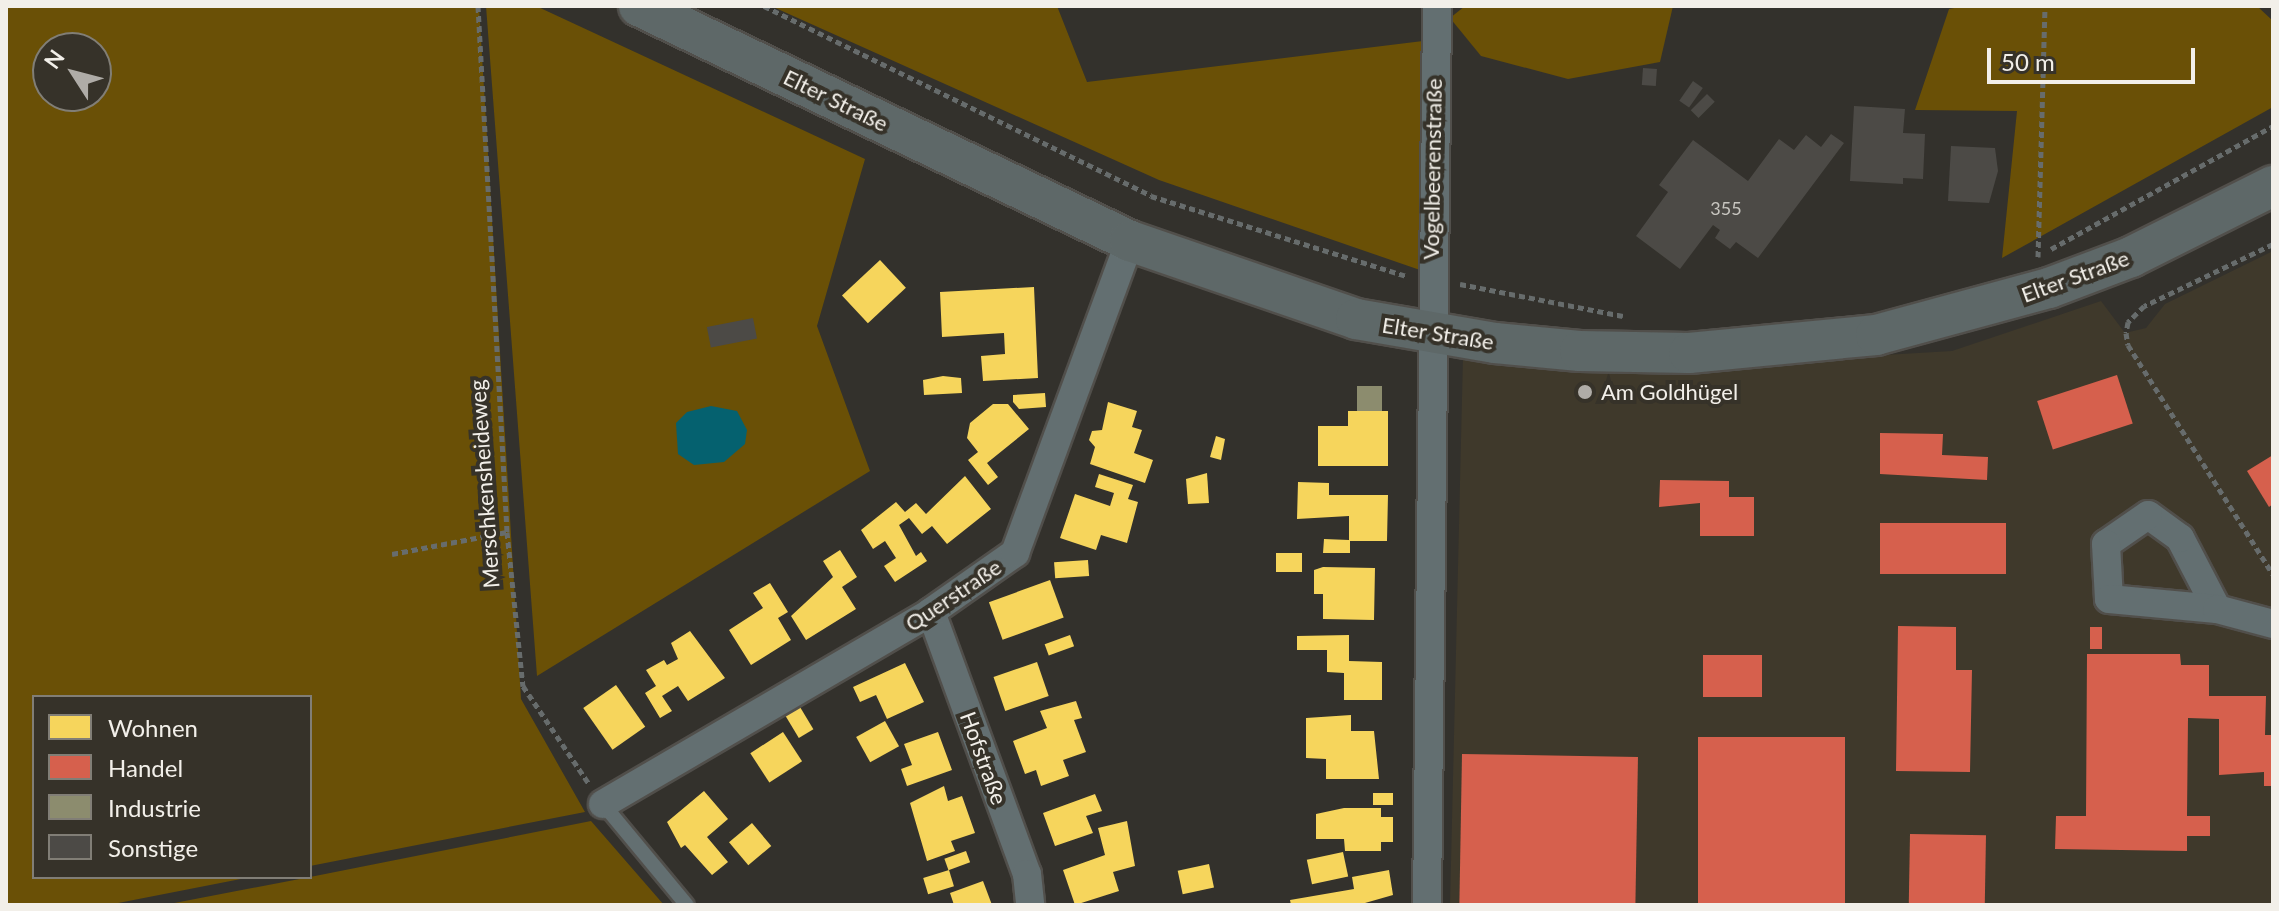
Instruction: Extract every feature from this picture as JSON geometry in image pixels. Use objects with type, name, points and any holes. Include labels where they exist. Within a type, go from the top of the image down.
[{"type":"main road","name":"Elter Straße","points":[[639,6],[1130,241],[1356,319],[1432,333],[1580,351],[1689,353],[1876,335],[2049,288],[2131,257],[2273,186]]},
{"type":"street","name":"Vogelbeerenstraße","points":[[1432,333],[1430,279],[1437,6]]},
{"type":"street","name":"Querstraße","points":[[603,804],[931,612],[1015,553],[1130,241]]},
{"type":"street","points":[[1427,905],[1432,333]]},
{"type":"street","points":[[2217,609],[2273,624]]},
{"type":"street","name":"Hofstraße","points":[[931,612],[1027,874],[1030,905]]},
{"type":"lane","points":[[603,804],[687,905]]},
{"type":"path","name":"Merschkensheideweg","points":[[478,6],[507,532],[523,686],[603,804]]},
{"type":"path","points":[[764,6],[1151,196],[1385,273],[1637,320]]},
{"type":"path","points":[[2038,257],[2045,6]]},
{"type":"path","points":[[2024,262],[2273,126]]},
{"type":"path","points":[[2273,244],[2144,306],[2128,322],[2126,333],[2128,345],[2273,574]]},
{"type":"path","points":[[392,554],[507,532]]},
{"type":"shaded area","points":[[6,6],[479,6],[521,699],[585,812],[312,866],[312,695],[32,695],[32,879],[241,879],[108,905],[6,905]]},
{"type":"shaded area","points":[[486,6],[536,6],[865,159],[817,326],[870,471],[537,676]]},
{"type":"shaded area","points":[[771,6],[1057,6],[1087,82],[1423,41],[1420,270],[1159,180]]},
{"type":"shaded area","points":[[1465,6],[1673,6],[1660,62],[1568,79],[1481,56],[1450,18]]},
{"type":"shaded area","points":[[1965,6],[2257,6],[2273,21],[2273,107],[2002,258],[2017,111],[1915,110],[1949,9]]},
{"type":"shaded area","points":[[2273,251],[2273,905],[1450,905],[1463,356],[1695,366],[1952,351],[2101,301],[2125,333],[2146,328],[2165,304]]},
{"type":"shaded area","points":[[591,821],[664,905],[164,905]]},
{"type":"water","points":[[711,406],[737,411],[747,430],[745,444],[724,462],[694,465],[678,454],[676,423],[687,412]]},
{"type":"building: Wohnen","points":[[880,260],[906,288],[868,323],[842,295]]},
{"type":"building: Wohnen","points":[[1034,287],[1038,378],[983,381],[981,356],[1005,354],[1004,333],[942,337],[940,292]]},
{"type":"building: Wohnen","points":[[943,376],[961,378],[962,393],[924,395],[923,380]]},
{"type":"building: Wohnen","points":[[1045,393],[1046,407],[1019,409],[1013,402],[1013,395]]},
{"type":"building: Wohnen","points":[[1108,402],[1137,411],[1132,427],[1142,430],[1134,453],[1153,460],[1145,483],[1090,464],[1095,447],[1089,440],[1092,431],[1102,430]]},
{"type":"building: Wohnen","points":[[993,404],[1008,404],[1029,429],[987,463],[998,477],[988,485],[968,460],[978,452],[967,438],[970,423]]},
{"type":"building: Wohnen","points":[[1348,411],[1388,411],[1388,466],[1318,466],[1318,426],[1348,426]]},
{"type":"building: Wohnen","points":[[1216,436],[1225,439],[1221,460],[1210,457]]},
{"type":"building: Wohnen","points":[[1207,473],[1209,503],[1188,504],[1186,479]]},
{"type":"building: Wohnen","points":[[1099,474],[1133,485],[1128,499],[1138,502],[1127,543],[1101,535],[1096,550],[1060,538],[1075,494],[1110,506],[1114,493],[1095,487]]},
{"type":"building: Wohnen","points":[[965,476],[991,509],[947,544],[932,526],[922,534],[909,518],[899,525],[916,556],[921,552],[927,561],[895,582],[884,566],[896,558],[885,541],[873,549],[861,530],[896,502],[905,512],[916,503],[926,514]]},
{"type":"building: Wohnen","points":[[1298,482],[1329,483],[1329,495],[1388,495],[1387,541],[1350,541],[1350,553],[1323,553],[1324,539],[1349,540],[1349,516],[1297,519]]},
{"type":"building: Wohnen","points":[[840,550],[857,577],[842,587],[856,609],[806,640],[791,616],[833,577],[823,561]]},
{"type":"building: Wohnen","points":[[1276,553],[1302,553],[1302,572],[1276,572]]},
{"type":"building: Wohnen","points":[[1088,560],[1089,576],[1055,578],[1054,562]]},
{"type":"building: Wohnen","points":[[1323,567],[1375,568],[1374,620],[1323,619],[1323,594],[1314,594],[1314,570]]},
{"type":"building: Wohnen","points":[[1050,580],[1064,618],[1003,640],[989,602]]},
{"type":"building: Wohnen","points":[[770,583],[788,612],[778,618],[791,640],[751,665],[729,630],[763,608],[753,593]]},
{"type":"building: Wohnen","points":[[690,631],[725,678],[688,701],[678,686],[662,696],[672,711],[660,718],[645,693],[656,686],[646,670],[664,660],[667,665],[678,659],[671,643]]},
{"type":"building: Wohnen","points":[[1070,635],[1074,646],[1049,656],[1045,644]]},
{"type":"building: Wohnen","points":[[1349,635],[1349,661],[1382,662],[1382,700],[1344,700],[1344,673],[1327,672],[1327,650],[1297,650],[1297,636]]},
{"type":"building: Wohnen","points":[[1037,662],[1049,696],[1005,711],[994,677]]},
{"type":"building: Wohnen","points":[[905,663],[924,702],[887,719],[876,695],[860,702],[853,687]]},
{"type":"building: Wohnen","points":[[616,685],[645,727],[612,750],[583,708]]},
{"type":"building: Wohnen","points":[[1076,701],[1082,718],[1074,720],[1086,752],[1063,760],[1069,776],[1041,786],[1036,770],[1025,774],[1013,741],[1047,728],[1040,711]]},
{"type":"building: Wohnen","points":[[800,707],[813,729],[799,738],[785,716]]},
{"type":"building: Wohnen","points":[[1351,715],[1351,731],[1374,731],[1379,779],[1326,779],[1326,759],[1306,758],[1306,718]]},
{"type":"building: Wohnen","points":[[885,721],[899,746],[870,762],[856,737]]},
{"type":"building: Wohnen","points":[[783,732],[802,761],[769,783],[750,753]]},
{"type":"building: Wohnen","points":[[938,732],[952,770],[907,786],[901,769],[912,765],[904,744]]},
{"type":"building: Wohnen","points":[[944,786],[948,801],[962,796],[975,833],[951,841],[955,851],[927,861],[910,803]]},
{"type":"building: Wohnen","points":[[704,791],[728,819],[707,837],[728,862],[712,875],[685,845],[681,848],[667,822]]},
{"type":"building: Wohnen","points":[[1373,793],[1393,793],[1393,805],[1373,805]]},
{"type":"building: Wohnen","points":[[1095,794],[1102,811],[1086,816],[1093,833],[1055,846],[1043,813]]},
{"type":"building: Wohnen","points":[[1344,808],[1381,808],[1381,817],[1393,817],[1393,842],[1381,842],[1381,851],[1345,851],[1344,839],[1316,839],[1316,814]]},
{"type":"building: Wohnen","points":[[1127,821],[1135,866],[1113,872],[1119,891],[1075,905],[1063,870],[1105,855],[1098,828]]},
{"type":"building: Wohnen","points":[[752,823],[771,846],[748,865],[729,842]]},
{"type":"building: Wohnen","points":[[966,851],[970,862],[948,870],[944,859]]},
{"type":"building: Wohnen","points":[[1343,852],[1348,876],[1312,884],[1307,860]]},
{"type":"building: Wohnen","points":[[1209,864],[1214,887],[1183,894],[1178,871]]},
{"type":"building: Wohnen","points":[[949,870],[954,886],[928,894],[923,878]]},
{"type":"building: Wohnen","points":[[1389,870],[1393,895],[1358,905],[1291,905],[1290,900],[1354,889],[1352,877]]},
{"type":"building: Wohnen","points":[[983,881],[992,905],[954,905],[950,893]]},
{"type":"building: Handel","points":[[2117,375],[2133,424],[2053,449],[2037,401]]},
{"type":"building: Handel","points":[[1880,433],[1943,434],[1942,455],[1988,457],[1987,480],[1880,474]]},
{"type":"building: Handel","points":[[2273,455],[2273,504],[2269,507],[2247,471]]},
{"type":"building: Handel","points":[[1660,480],[1729,481],[1729,497],[1754,497],[1754,536],[1700,536],[1700,503],[1659,507]]},
{"type":"building: Handel","points":[[1880,523],[2006,523],[2006,574],[1880,574]]},
{"type":"building: Handel","points":[[1898,626],[1956,627],[1956,670],[1972,670],[1970,772],[1896,771]]},
{"type":"building: Handel","points":[[2090,627],[2102,627],[2102,649],[2090,649]]},
{"type":"building: Handel","points":[[2087,654],[2180,654],[2181,665],[2209,665],[2209,696],[2266,696],[2265,735],[2273,735],[2273,786],[2264,786],[2264,772],[2219,775],[2219,719],[2188,718],[2187,816],[2210,816],[2210,836],[2187,836],[2187,851],[2055,849],[2056,816],[2086,816]]},
{"type":"building: Handel","points":[[1703,655],[1762,655],[1762,697],[1703,697]]},
{"type":"building: Handel","points":[[1698,737],[1845,737],[1845,905],[1698,905]]},
{"type":"building: Handel","points":[[1462,754],[1638,757],[1635,905],[1459,905]]},
{"type":"building: Handel","points":[[1910,834],[1986,835],[1985,905],[1909,905]]},
{"type":"building: Industrie","points":[[1357,386],[1382,386],[1382,411],[1357,411]]},
{"type":"building: Sonstige","points":[[1643,68],[1657,69],[1656,86],[1642,85]]},
{"type":"building: Sonstige","points":[[1693,81],[1703,88],[1689,108],[1679,101]]},
{"type":"building: Sonstige","points":[[1707,94],[1715,102],[1699,118],[1691,110]]},
{"type":"building: Sonstige","points":[[1854,106],[1905,109],[1903,133],[1925,134],[1923,179],[1903,178],[1903,184],[1850,181]]},
{"type":"building: Sonstige","points":[[1831,134],[1844,143],[1758,258],[1736,242],[1730,249],[1715,238],[1720,230],[1713,225],[1680,269],[1636,236],[1668,192],[1659,185],[1693,140],[1748,181],[1779,139],[1794,150],[1806,135],[1821,147]]},
{"type":"building: Sonstige","points":[[1951,146],[1995,148],[1998,171],[1989,203],[1948,201]]},
{"type":"building: Sonstige","points":[[753,318],[757,339],[711,348],[707,327]]},
{"type":"place","name":"Am Goldhügel","points":[[1585,392]]}]
